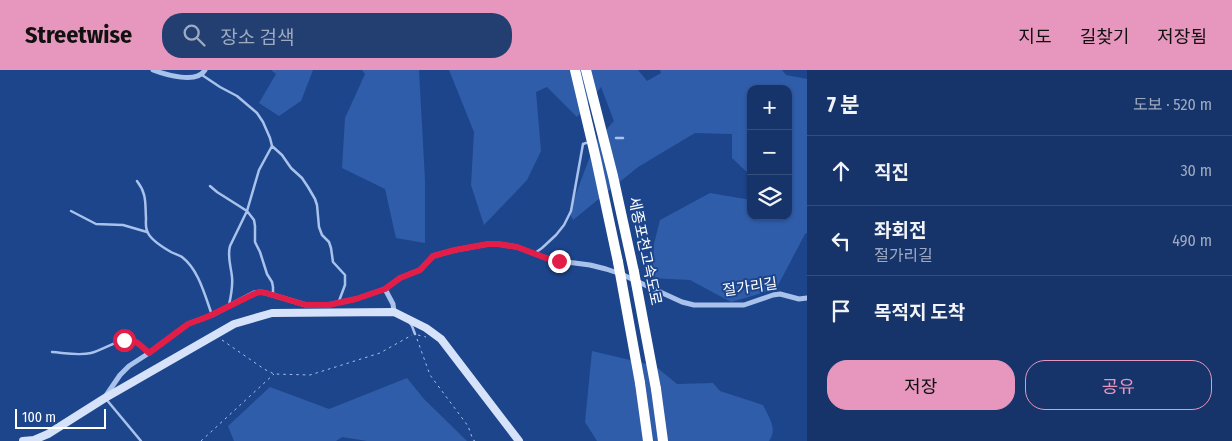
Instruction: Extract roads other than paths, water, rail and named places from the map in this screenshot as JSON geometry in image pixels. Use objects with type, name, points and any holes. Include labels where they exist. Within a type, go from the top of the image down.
[{"type":"highway","name":"세종포천고속도로","points":[[575,70],[618,262],[640,383],[648,441]]},
{"type":"highway","name":"세종포천고속도로","points":[[586,70],[613,176],[634,272],[656,389],[663,441]]},
{"type":"street","points":[[153,70],[175,76],[196,77],[204,72]]},
{"type":"street","name":"절가리길","points":[[23,441],[34,440],[48,434],[105,398],[120,374],[128,366],[188,324],[212,315],[254,294],[260,292],[306,305],[339,303],[385,289],[400,278],[420,270],[433,256],[455,250],[488,244],[517,247],[552,260],[590,265],[621,274],[682,302],[694,305],[744,305],[780,294],[800,299],[807,298]]},
{"type":"street","points":[[385,289],[393,304],[394,312]]},
{"type":"street","points":[[105,398],[234,324],[272,313],[394,312],[426,328],[441,339],[519,441]]},
{"type":"lane","points":[[204,72],[220,87],[237,96],[258,113],[272,146],[302,178],[315,199],[322,235],[332,248],[334,262],[345,275],[345,285],[339,303]]},
{"type":"lane","points":[[616,138],[623,138]]},
{"type":"lane","points":[[534,254],[556,235],[571,211],[583,144],[586,143]]},
{"type":"lane","points":[[229,307],[232,275],[228,252],[246,211],[260,170],[272,146]]},
{"type":"lane","points":[[137,181],[143,189],[145,196],[146,226],[149,236],[163,248],[182,257],[189,264],[199,281],[212,315]]},
{"type":"lane","points":[[210,186],[246,211],[254,220],[255,242],[272,282],[273,295]]},
{"type":"lane","points":[[71,211],[96,224],[123,225],[147,232]]},
{"type":"lane","points":[[406,318],[415,334]]},
{"type":"lane","points":[[52,352],[91,353],[130,339],[149,353]]},
{"type":"lane","points":[[105,398],[141,441]]}]
